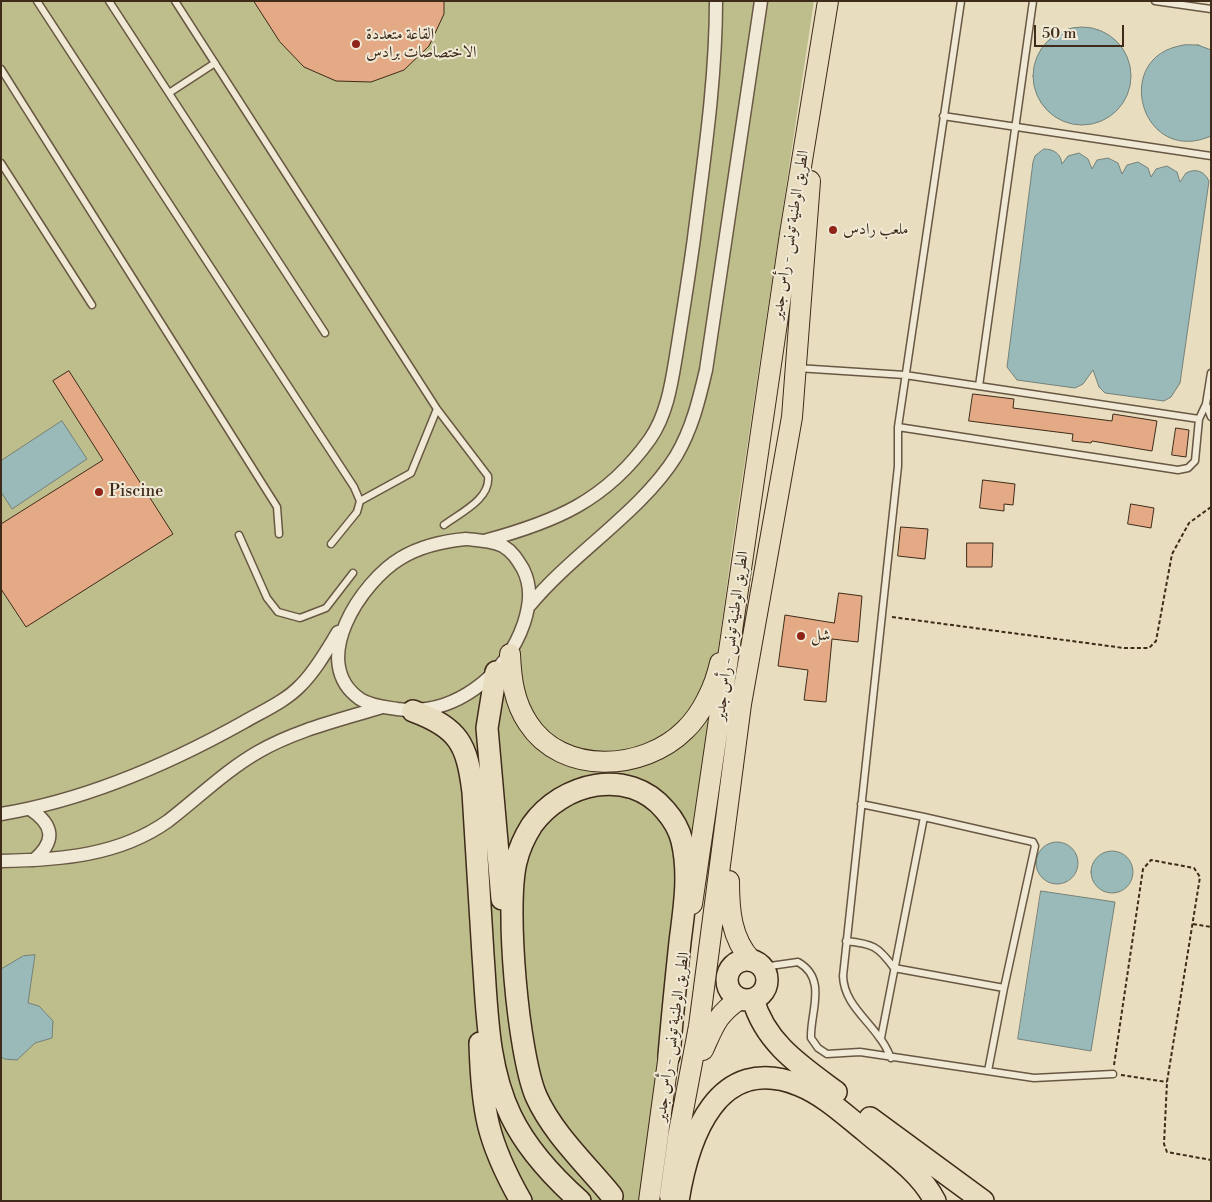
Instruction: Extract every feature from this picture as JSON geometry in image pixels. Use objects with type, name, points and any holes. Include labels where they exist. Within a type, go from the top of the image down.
[{"type":"highway","points":[[496,672],[487,728],[511,1030],[517,1067],[527,1100],[555,1145],[576,1168],[616,1198]]},
{"type":"highway","points":[[413,711],[436,720],[449,728],[464,749],[469,764],[473,792],[490,1039],[504,1099],[521,1134],[554,1176],[580,1201]]},
{"type":"highway","points":[[616,1198],[556,1130],[536,1095],[524,1051],[515,958],[513,879],[520,848],[532,825],[552,803],[580,788],[609,784],[635,788],[660,804],[677,826],[680,833],[687,880],[669,1056]]},
{"type":"highway","points":[[482,930],[480,1033],[483,1104],[490,1139],[498,1160],[521,1201]]},
{"type":"highway","points":[[747,999],[762,994],[766,986],[767,976],[757,964],[737,962],[728,974],[729,989],[747,999],[758,1018],[786,1053],[983,1201]]},
{"type":"highway","points":[[678,1201],[697,1128],[713,1103],[744,1083],[767,1078],[800,1085],[837,1108],[918,1177],[934,1201]]},
{"type":"main road","name":"الطريق الوطنية تونس - رأس جدير","points":[[649,1201],[790,234],[828,1]]},
{"type":"main road","name":"الطريق الوطنية تونس - رأس جدير","points":[[669,1201],[715,906],[741,704],[792,416],[817,72]]},
{"type":"main road","points":[[510,654],[511,683],[523,716],[529,725],[549,744],[562,753],[594,762],[628,760],[644,756],[686,730],[702,707],[718,669],[742,569]]},
{"type":"main road","points":[[731,776],[735,808],[730,873],[730,916],[741,948],[757,964]]},
{"type":"main road","points":[[690,1074],[714,1023],[724,1010],[747,999]]},
{"type":"street","points":[[484,541],[532,528],[570,511],[614,482],[651,437],[662,416],[670,388],[686,301],[712,87],[716,1]]},
{"type":"street","points":[[347,620],[339,644],[339,664],[347,684],[360,698],[384,707],[413,711],[443,706],[463,696],[496,672],[510,654],[520,634],[530,605],[552,579],[650,489],[675,456],[689,431],[698,406],[706,370],[761,1]]},
{"type":"street","points":[[1,814],[30,809],[118,781],[176,758],[266,710],[301,685],[366,590],[381,574],[402,558],[436,544],[466,539],[503,546],[515,555],[529,580],[530,605]]},
{"type":"street","points":[[1,861],[34,860],[90,854],[138,838],[168,821],[213,783],[257,753],[281,740],[309,729],[384,707]]},
{"type":"street","points":[[30,809],[47,824],[50,837],[47,847],[34,860]]},
{"type":"lane","points":[[36,1],[354,487],[360,501],[357,512],[331,544]]},
{"type":"lane","points":[[109,1],[325,333]]},
{"type":"lane","points":[[175,1],[437,408],[488,476],[489,485],[484,495],[444,525]]},
{"type":"lane","points":[[891,1058],[881,1038],[848,999],[843,987],[846,941],[898,466],[898,427],[961,1]]},
{"type":"lane","points":[[979,386],[1034,1]]},
{"type":"lane","points":[[1155,1],[1211,9]]},
{"type":"lane","points":[[169,93],[215,63]]},
{"type":"lane","points":[[1,69],[277,508],[280,534]]},
{"type":"lane","points":[[943,116],[1211,156]]},
{"type":"lane","points":[[1,163],[92,305]]},
{"type":"lane","points":[[796,368],[905,375],[1200,418]]},
{"type":"lane","points":[[1211,373],[1208,399],[1211,417]]},
{"type":"lane","points":[[898,427],[1178,470],[1188,468],[1195,461],[1200,418],[1208,399]]},
{"type":"lane","points":[[360,501],[411,473],[437,408]]},
{"type":"lane","points":[[239,534],[267,598],[278,612],[300,618],[326,608],[353,573]]},
{"type":"lane","points":[[861,804],[924,817],[1034,844],[988,1071]]},
{"type":"lane","points":[[881,1038],[924,817]]},
{"type":"lane","points":[[846,941],[871,944],[876,947],[894,968],[1004,988]]},
{"type":"lane","points":[[757,964],[798,962],[811,972],[817,987],[811,1038],[818,1048],[827,1054],[860,1052],[1034,1078],[1112,1074]]},
{"type":"path","points":[[882,615],[1124,648],[1149,648],[1156,641],[1172,554],[1189,523],[1211,507]]},
{"type":"path","points":[[1168,1082],[1112,1074],[1143,869],[1151,860],[1194,868],[1200,877],[1168,1082],[1165,1148],[1167,1152],[1211,1160]]},
{"type":"path","points":[[1193,924],[1211,927]]},
{"type":"green space","points":[[1,1],[814,1],[733,540],[644,1201],[1,1201]]},
{"type":"water","points":[[1082,27],[1101,31],[1116,42],[1127,57],[1131,76],[1127,95],[1116,110],[1101,121],[1082,125],[1063,121],[1048,110],[1037,95],[1033,76],[1037,57],[1048,42],[1063,31]]},
{"type":"water","points":[[1181,45],[1198,45],[1211,50],[1211,136],[1187,141],[1167,137],[1153,124],[1144,108],[1141,89],[1146,70],[1158,55]]},
{"type":"water","points":[[1044,149],[1056,153],[1060,157],[1062,164],[1068,156],[1079,153],[1088,159],[1092,169],[1097,160],[1108,158],[1118,163],[1122,174],[1127,165],[1138,162],[1148,168],[1151,177],[1156,169],[1167,166],[1177,172],[1180,182],[1186,173],[1193,171],[1202,173],[1209,181],[1180,383],[1171,397],[1164,401],[1105,393],[1099,387],[1093,370],[1083,384],[1075,388],[1017,380],[1007,367],[1033,162],[1035,156]]},
{"type":"water","points":[[62,421],[87,459],[12,509],[1,492],[1,461]]},
{"type":"water","points":[[1061,842],[1069,845],[1075,851],[1078,863],[1075,875],[1069,881],[1053,884],[1045,881],[1039,875],[1036,859],[1039,851],[1045,845]]},
{"type":"water","points":[[1116,851],[1124,854],[1130,860],[1133,872],[1130,884],[1124,890],[1108,893],[1100,890],[1094,884],[1091,868],[1094,860],[1100,854]]},
{"type":"water","points":[[1041,891],[1115,902],[1091,1051],[1018,1039]]},
{"type":"water","points":[[35,955],[28,1003],[39,1006],[53,1021],[52,1038],[35,1043],[17,1060],[4,1059],[1,1056],[1,969],[23,956]]},
{"type":"building","name":"القاعة متعددة الاختصاصات برادس","points":[[254,1],[444,1],[444,14],[429,46],[404,70],[371,82],[336,81],[304,67],[280,42]]},
{"type":"building","name":"Piscine","points":[[69,371],[173,534],[26,627],[1,589],[1,524],[103,460],[53,381]]},
{"type":"building","points":[[973,394],[1014,399],[1013,408],[1112,421],[1113,414],[1157,421],[1152,451],[1092,441],[1091,443],[1072,441],[1073,434],[969,421]]},
{"type":"building","points":[[1176,428],[1189,430],[1186,457],[1172,455]]},
{"type":"building","points":[[983,480],[1015,484],[1013,505],[1004,504],[1004,511],[980,508]]},
{"type":"building","points":[[1131,504],[1154,508],[1151,528],[1128,524]]},
{"type":"building","points":[[901,527],[928,529],[925,559],[898,556]]},
{"type":"building","points":[[967,543],[993,543],[992,567],[967,567]]},
{"type":"building","points":[[839,593],[862,596],[858,642],[832,639],[826,702],[804,700],[808,670],[778,666],[785,615],[834,623]]},
{"type":"place","name":"القاعة متعددة الاختصاصات برادس","points":[[356,44]]},
{"type":"place","name":"ملعب رادس","points":[[833,230]]},
{"type":"place","name":"Piscine","points":[[99,492]]},
{"type":"place","name":"شل","points":[[801,636]]}]
